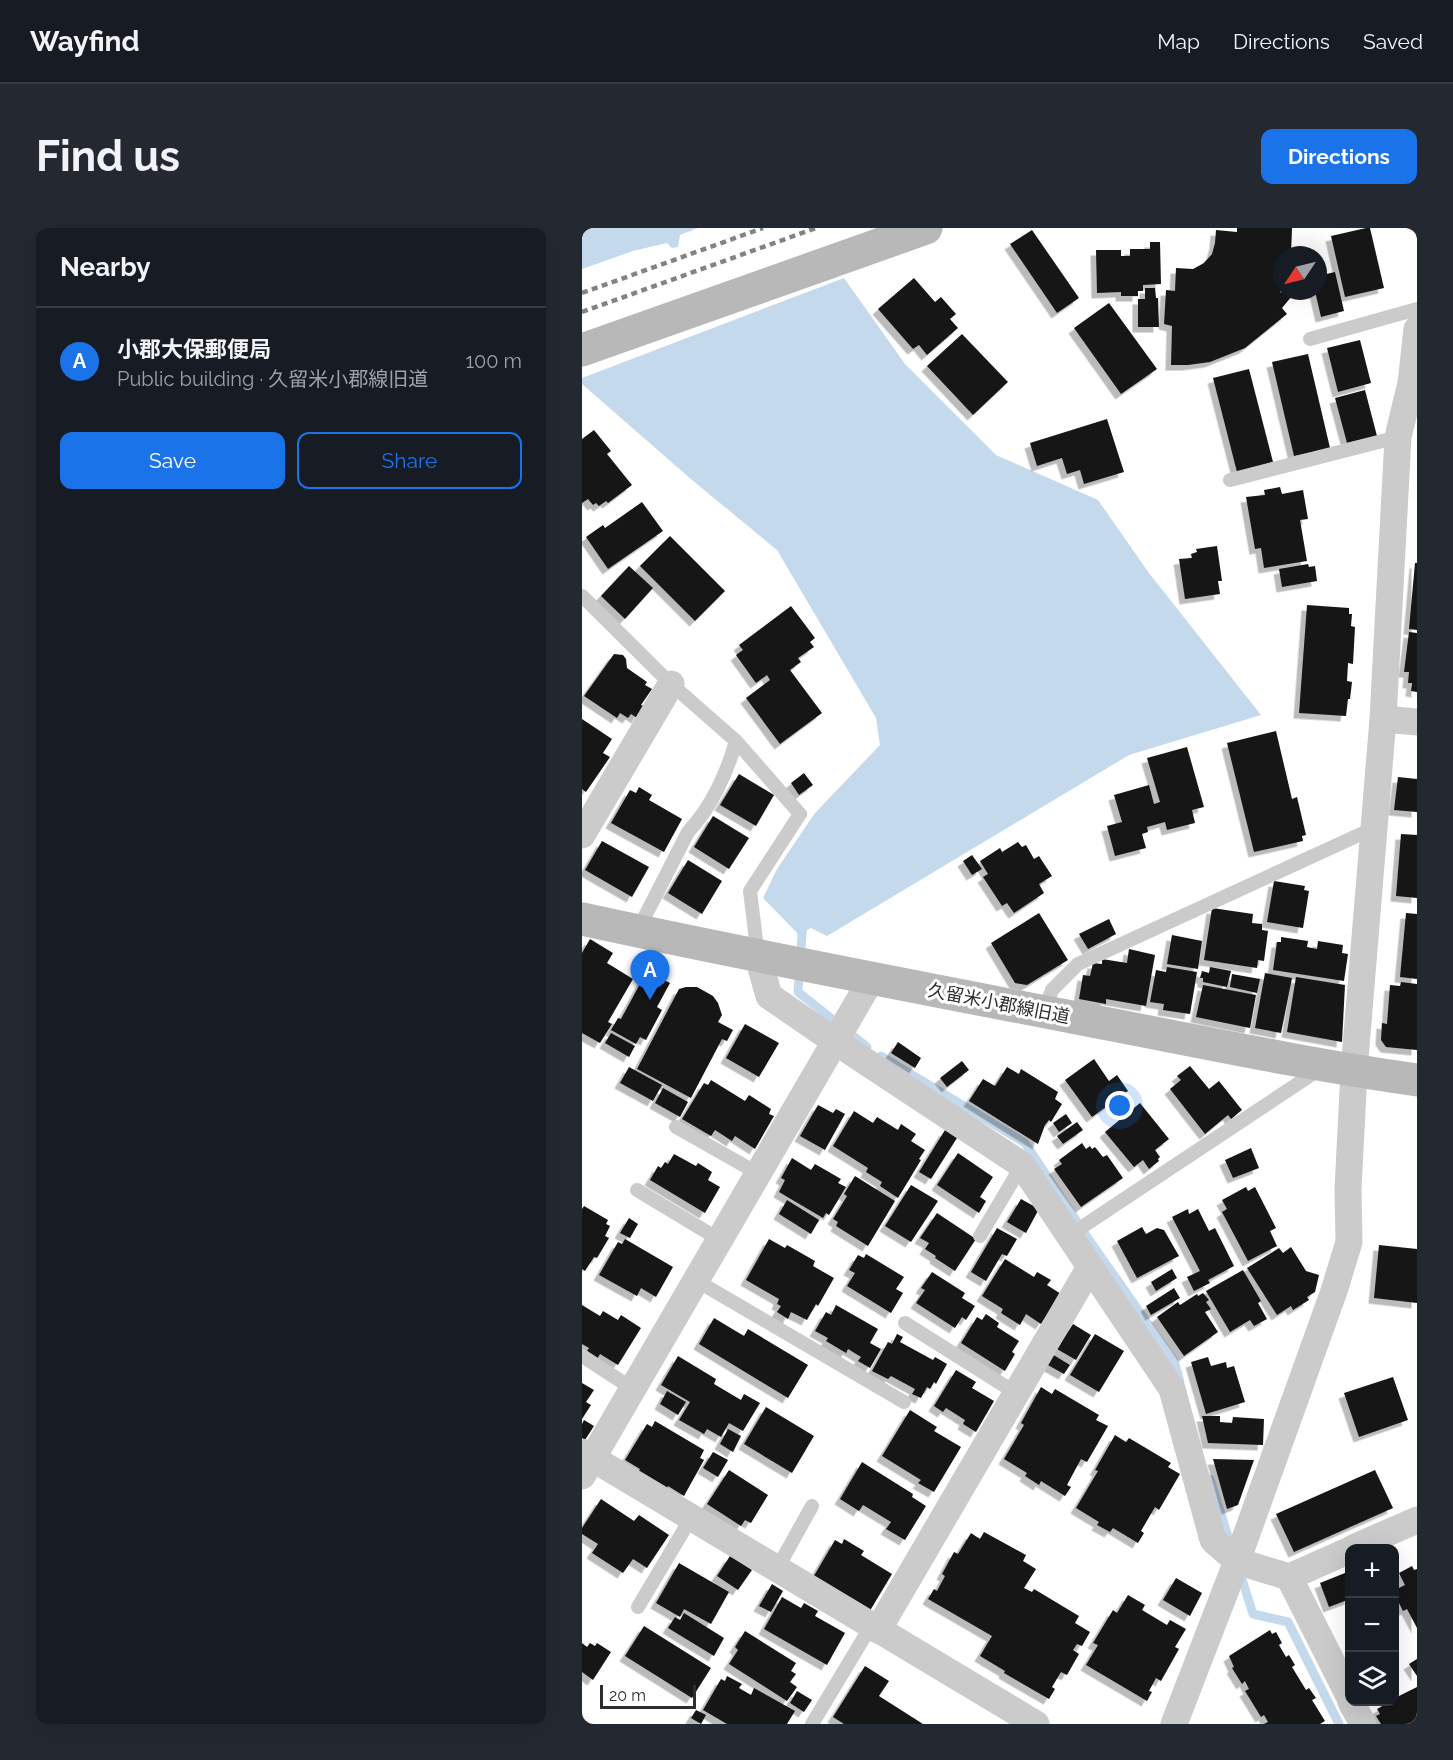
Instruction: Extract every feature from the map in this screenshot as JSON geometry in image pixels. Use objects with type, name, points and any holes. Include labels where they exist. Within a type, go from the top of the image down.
[{"type":"street","points":[[582,350],[926,228]]},
{"type":"street","points":[[1174,1724],[1237,1561],[1334,1291],[1349,1242],[1340,1068],[1374,828],[1383,719],[1398,437],[1414,383],[1417,329]]},
{"type":"street","points":[[582,835],[671,684]]},
{"type":"street","points":[[1383,719],[1417,722]]},
{"type":"street","name":"久留米小郡線旧道","points":[[582,919],[758,957],[1340,1068],[1417,1080]]},
{"type":"street","points":[[758,957],[769,996],[1022,1165],[1172,1389],[1213,1540],[1237,1561],[1288,1577],[1345,1552]]},
{"type":"street","points":[[872,978],[633,1389],[585,1462],[691,1518],[1036,1724]]},
{"type":"street","points":[[875,1628],[1089,1267]]},
{"type":"street","points":[[1362,1544],[1417,1520]]},
{"type":"street","points":[[1288,1577],[1345,1690]]},
{"type":"street","points":[[1353,1706],[1363,1724]]},
{"type":"lane","points":[[1310,339],[1417,309]]},
{"type":"lane","points":[[1230,480],[1398,437]]},
{"type":"lane","points":[[582,596],[671,684],[736,741],[800,814],[750,891],[758,957]]},
{"type":"lane","points":[[637,931],[688,832],[700,820],[729,765],[736,741]]},
{"type":"lane","points":[[1044,1012],[1052,990],[1078,964],[1374,828]]},
{"type":"lane","points":[[1070,1235],[1340,1068]]},
{"type":"lane","points":[[676,1127],[759,1174]]},
{"type":"lane","points":[[980,1236],[1022,1165]]},
{"type":"lane","points":[[637,1190],[720,1240]]},
{"type":"lane","points":[[697,1281],[904,1402]]},
{"type":"lane","points":[[905,1323],[1016,1393]]},
{"type":"lane","points":[[582,1356],[633,1389]]},
{"type":"lane","points":[[777,1569],[812,1506]]},
{"type":"lane","points":[[638,1607],[691,1518]]},
{"type":"lane","points":[[812,1724],[875,1628]]},
{"type":"water","points":[[582,228],[698,228],[680,235],[678,247],[672,248],[667,243],[633,251],[582,269]]},
{"type":"water","points":[[844,278],[905,364],[996,455],[1098,500],[1149,573],[1261,715],[1129,755],[827,936],[811,928],[798,934],[763,898],[777,869],[815,813],[880,745],[876,718],[777,550],[582,384],[582,378]]},
{"type":"building","points":[[1237,228],[1292,228],[1291,246],[1273,246],[1273,300],[1289,300],[1282,308],[1287,314],[1245,348],[1210,362],[1171,365],[1172,326],[1164,324],[1166,290],[1175,291],[1176,268],[1193,269],[1204,263],[1212,254],[1216,230],[1237,232]]},
{"type":"building","points":[[1370,228],[1384,288],[1345,297],[1331,236]]},
{"type":"building","points":[[1032,230],[1079,298],[1057,313],[1010,244]]},
{"type":"building","points":[[1150,242],[1160,242],[1161,284],[1143,285],[1143,291],[1138,291],[1138,296],[1121,296],[1121,292],[1097,293],[1096,250],[1121,250],[1121,256],[1130,256],[1130,249],[1150,249]]},
{"type":"building","points":[[1335,272],[1344,311],[1321,317],[1317,300],[1327,300],[1327,274]]},
{"type":"building","points":[[914,278],[935,302],[941,297],[956,314],[950,319],[958,328],[927,355],[919,345],[913,349],[878,309]]},
{"type":"building","points":[[1145,288],[1155,288],[1156,298],[1158,298],[1159,327],[1138,327],[1138,299],[1145,299]]},
{"type":"building","points":[[1109,303],[1157,369],[1121,394],[1074,328]]},
{"type":"building","points":[[962,334],[1008,382],[973,415],[927,366]]},
{"type":"building","points":[[1360,340],[1371,383],[1338,392],[1327,348]]},
{"type":"building","points":[[1308,354],[1330,448],[1294,456],[1272,362]]},
{"type":"building","points":[[1249,369],[1273,462],[1237,472],[1213,378]]},
{"type":"building","points":[[1365,390],[1377,436],[1347,443],[1335,398]]},
{"type":"building","points":[[1107,419],[1124,472],[1084,484],[1080,470],[1067,474],[1062,458],[1037,466],[1030,443]]},
{"type":"building","points":[[594,430],[611,451],[607,454],[632,485],[608,503],[606,501],[599,506],[596,503],[593,505],[588,499],[582,503],[582,439]]},
{"type":"building","points":[[1280,487],[1282,494],[1303,490],[1308,519],[1300,520],[1307,561],[1264,568],[1261,548],[1255,549],[1246,497],[1265,495],[1264,490]]},
{"type":"building","points":[[642,502],[663,531],[608,569],[586,537],[603,525],[605,528]]},
{"type":"building","points":[[670,536],[725,591],[695,621],[640,566]]},
{"type":"building","points":[[1217,546],[1222,581],[1218,581],[1220,594],[1185,599],[1179,559],[1192,558],[1191,554],[1197,552],[1196,549]]},
{"type":"building","points":[[1415,563],[1417,563],[1417,630],[1409,629]]},
{"type":"building","points":[[1308,564],[1309,567],[1315,566],[1317,581],[1282,587],[1279,569]]},
{"type":"building","points":[[629,566],[653,588],[625,619],[601,596]]},
{"type":"building","points":[[1307,605],[1349,608],[1349,614],[1352,614],[1351,626],[1355,627],[1353,664],[1348,663],[1347,681],[1352,682],[1346,716],[1299,713]]},
{"type":"building","points":[[791,606],[815,638],[810,642],[814,647],[798,658],[801,662],[790,670],[822,713],[780,744],[746,698],[770,680],[767,675],[756,683],[736,655],[743,650],[739,645]]},
{"type":"building","points":[[1409,632],[1417,633],[1417,692],[1411,691],[1412,683],[1408,683],[1409,672],[1404,672]]},
{"type":"building","points":[[614,654],[623,655],[627,668],[647,682],[645,685],[652,689],[641,705],[644,706],[637,718],[631,714],[628,718],[620,713],[617,718],[584,696]]},
{"type":"building","points":[[582,719],[612,739],[603,753],[610,757],[586,792],[582,789]]},
{"type":"building","points":[[1276,731],[1292,799],[1297,797],[1306,835],[1302,836],[1303,841],[1254,852],[1227,743]]},
{"type":"building","points":[[1187,747],[1204,807],[1192,810],[1195,823],[1167,830],[1165,822],[1147,827],[1148,832],[1142,834],[1146,848],[1115,856],[1107,826],[1122,822],[1114,795],[1149,785],[1154,804],[1160,802],[1147,758]]},
{"type":"building","points":[[804,773],[813,785],[799,795],[791,783]]},
{"type":"building","points":[[739,774],[774,795],[756,826],[720,805]]},
{"type":"building","points":[[1398,777],[1417,779],[1417,812],[1394,810]]},
{"type":"building","points":[[639,787],[652,795],[649,800],[682,819],[664,852],[611,823],[630,790],[636,793]]},
{"type":"building","points":[[713,816],[749,838],[729,869],[694,847]]},
{"type":"building","points":[[1401,834],[1417,835],[1417,898],[1396,896]]},
{"type":"building","points":[[602,841],[649,867],[632,897],[585,870]]},
{"type":"building","points":[[1018,842],[1022,847],[1026,845],[1034,859],[1039,856],[1052,876],[1039,884],[1044,893],[1014,913],[1007,903],[1002,906],[983,877],[988,874],[980,861],[1000,848],[1002,852]]},
{"type":"building","points":[[972,855],[982,869],[972,875],[963,861]]},
{"type":"building","points":[[688,860],[722,881],[702,914],[668,893]]},
{"type":"building","points":[[1274,881],[1305,886],[1304,890],[1309,891],[1303,928],[1267,922]]},
{"type":"building","points":[[1212,908],[1253,914],[1252,923],[1262,924],[1262,930],[1268,931],[1264,961],[1258,960],[1257,968],[1204,960]]},
{"type":"building","points":[[1039,913],[1068,960],[1027,985],[1015,983],[991,943]]},
{"type":"building","points":[[1406,913],[1417,914],[1417,979],[1400,977]]},
{"type":"building","points":[[1109,919],[1116,934],[1088,949],[1079,934]]},
{"type":"building","points":[[1172,935],[1202,941],[1198,969],[1167,964]]},
{"type":"building","points":[[1281,937],[1308,941],[1307,947],[1317,949],[1318,941],[1343,945],[1342,953],[1348,954],[1344,981],[1273,970],[1277,942],[1281,942]]},
{"type":"building","points":[[590,939],[613,953],[607,963],[633,979],[608,1022],[612,1024],[600,1043],[582,1033],[582,953]]},
{"type":"building","points":[[1129,949],[1155,955],[1146,1006],[1106,999],[1106,1004],[1079,999],[1083,975],[1090,976],[1093,963],[1102,964],[1102,959],[1127,963]]},
{"type":"building","points":[[1167,967],[1197,972],[1190,1014],[1163,1010],[1164,1004],[1150,1002],[1156,970],[1166,972]]},
{"type":"building","points":[[1210,967],[1231,971],[1227,987],[1203,982],[1203,978],[1200,978],[1202,971],[1209,973]]},
{"type":"building","points":[[647,971],[670,983],[657,1007],[662,1010],[646,1040],[640,1037],[636,1044],[611,1030],[618,1018],[621,1019]]},
{"type":"building","points":[[1265,973],[1292,978],[1281,1033],[1255,1028]]},
{"type":"building","points":[[1232,974],[1260,979],[1257,993],[1230,987]]},
{"type":"building","points":[[1296,977],[1345,985],[1342,1042],[1287,1032]]},
{"type":"building","points":[[1401,982],[1417,984],[1417,1050],[1386,1047],[1381,1040],[1382,1023],[1387,1024],[1390,985],[1400,986]]},
{"type":"building","points":[[1203,985],[1256,995],[1250,1028],[1196,1017]]},
{"type":"building","points":[[697,987],[713,996],[722,1015],[718,1022],[733,1030],[727,1041],[722,1039],[691,1098],[637,1069],[679,989]]},
{"type":"building","points":[[745,1024],[779,1043],[759,1077],[726,1058]]},
{"type":"building","points":[[611,1033],[635,1046],[629,1057],[605,1043]]},
{"type":"building","points":[[898,1042],[921,1058],[915,1068],[891,1053]]},
{"type":"building","points":[[1094,1059],[1109,1081],[1117,1075],[1128,1091],[1092,1117],[1065,1080]]},
{"type":"building","points":[[962,1061],[969,1070],[947,1087],[940,1078]]},
{"type":"building","points":[[1190,1066],[1209,1089],[1219,1081],[1242,1110],[1231,1119],[1228,1115],[1205,1134],[1170,1089],[1181,1080],[1177,1076]]},
{"type":"building","points":[[629,1067],[662,1085],[653,1101],[620,1083]]},
{"type":"building","points":[[1007,1067],[1019,1074],[1021,1069],[1058,1092],[1055,1099],[1062,1104],[1051,1122],[1049,1120],[1045,1125],[1038,1144],[969,1101],[983,1079],[995,1086]]},
{"type":"building","points":[[711,1080],[745,1101],[749,1095],[771,1109],[769,1114],[774,1116],[755,1149],[735,1136],[732,1141],[715,1130],[711,1136],[682,1119],[704,1083],[708,1085]]},
{"type":"building","points":[[663,1088],[688,1102],[680,1117],[655,1103]]},
{"type":"building","points":[[1140,1103],[1169,1139],[1155,1150],[1160,1157],[1159,1161],[1149,1169],[1143,1160],[1134,1167],[1105,1132]]},
{"type":"building","points":[[818,1105],[833,1113],[836,1109],[845,1114],[825,1150],[800,1136]]},
{"type":"building","points":[[854,1111],[873,1123],[877,1117],[898,1130],[901,1124],[916,1134],[911,1141],[925,1150],[898,1198],[880,1186],[882,1182],[866,1172],[868,1168],[833,1146]]},
{"type":"building","points":[[1066,1114],[1072,1123],[1059,1132],[1053,1123]]},
{"type":"building","points":[[1077,1122],[1083,1130],[1063,1144],[1057,1136]]},
{"type":"building","points":[[945,1130],[957,1138],[931,1179],[919,1172]]},
{"type":"building","points":[[1082,1143],[1086,1149],[1090,1146],[1092,1149],[1095,1147],[1103,1157],[1107,1155],[1123,1178],[1081,1207],[1054,1169],[1062,1164],[1059,1160]]},
{"type":"building","points":[[1251,1148],[1259,1168],[1233,1178],[1225,1160]]},
{"type":"building","points":[[958,1153],[993,1177],[980,1197],[986,1201],[979,1213],[937,1185]]},
{"type":"building","points":[[674,1154],[696,1166],[698,1163],[712,1172],[708,1180],[720,1187],[705,1213],[650,1180],[658,1166],[661,1168],[665,1162],[668,1164]]},
{"type":"building","points":[[792,1158],[811,1170],[815,1164],[841,1179],[838,1183],[846,1187],[829,1215],[826,1213],[823,1218],[779,1192],[785,1180],[781,1178]]},
{"type":"building","points":[[855,1176],[895,1201],[868,1246],[836,1226],[838,1222],[833,1219],[847,1196],[844,1194]]},
{"type":"building","points":[[911,1185],[938,1201],[911,1242],[885,1226]]},
{"type":"building","points":[[1246,1187],[1248,1191],[1255,1187],[1276,1228],[1270,1231],[1277,1246],[1248,1261],[1222,1212],[1227,1209],[1222,1200]]},
{"type":"building","points":[[1021,1199],[1039,1209],[1026,1233],[1007,1222]]},
{"type":"building","points":[[787,1200],[819,1220],[811,1234],[779,1214]]},
{"type":"building","points":[[584,1206],[608,1220],[606,1224],[610,1226],[605,1236],[609,1238],[597,1258],[594,1257],[585,1271],[582,1269],[582,1209]]},
{"type":"building","points":[[1188,1209],[1189,1214],[1198,1209],[1209,1231],[1215,1228],[1234,1266],[1208,1280],[1210,1283],[1194,1291],[1187,1277],[1200,1271],[1172,1217]]},
{"type":"building","points":[[937,1213],[976,1239],[955,1271],[925,1249],[929,1243],[920,1238]]},
{"type":"building","points":[[629,1218],[638,1224],[630,1238],[620,1233]]},
{"type":"building","points":[[1142,1227],[1146,1234],[1157,1228],[1164,1230],[1179,1256],[1137,1278],[1117,1241]]},
{"type":"building","points":[[997,1228],[1017,1239],[1007,1256],[1002,1254],[986,1281],[971,1272]]},
{"type":"building","points":[[625,1239],[673,1267],[656,1297],[641,1288],[637,1296],[599,1275],[618,1242],[622,1244]]},
{"type":"building","points":[[769,1239],[785,1248],[787,1245],[815,1261],[813,1266],[834,1278],[807,1320],[791,1312],[788,1319],[777,1312],[781,1306],[777,1304],[779,1299],[746,1280]]},
{"type":"building","points":[[1379,1245],[1417,1249],[1417,1303],[1374,1298]]},
{"type":"building","points":[[1291,1247],[1306,1271],[1319,1275],[1315,1292],[1307,1297],[1309,1300],[1293,1310],[1291,1306],[1277,1315],[1247,1268],[1279,1248],[1283,1253]]},
{"type":"building","points":[[866,1254],[904,1277],[896,1289],[903,1293],[891,1313],[847,1286],[855,1273],[849,1270],[858,1255],[864,1258]]},
{"type":"building","points":[[1005,1259],[1034,1277],[1037,1272],[1051,1280],[1047,1285],[1061,1294],[1041,1324],[1026,1314],[1020,1325],[1001,1313],[1003,1309],[982,1296]]},
{"type":"building","points":[[1172,1269],[1177,1278],[1156,1291],[1151,1282]]},
{"type":"building","points":[[1243,1270],[1261,1301],[1258,1303],[1267,1319],[1254,1326],[1250,1320],[1230,1332],[1206,1291]]},
{"type":"building","points":[[932,1272],[965,1293],[962,1298],[975,1306],[966,1320],[962,1317],[955,1328],[916,1303],[925,1290],[921,1288]]},
{"type":"building","points":[[1174,1288],[1180,1298],[1151,1315],[1146,1306]]},
{"type":"building","points":[[1203,1293],[1209,1300],[1206,1302],[1211,1309],[1205,1312],[1218,1332],[1184,1356],[1157,1317],[1178,1302],[1180,1305],[1197,1294],[1198,1296]]},
{"type":"building","points":[[582,1305],[600,1316],[603,1311],[618,1320],[621,1315],[641,1328],[618,1365],[600,1354],[597,1359],[587,1351],[589,1348],[582,1344]]},
{"type":"building","points":[[836,1305],[878,1329],[870,1343],[881,1349],[870,1368],[858,1361],[861,1357],[848,1349],[846,1353],[826,1341],[828,1338],[815,1331],[826,1312],[831,1315]]},
{"type":"building","points":[[986,1314],[999,1323],[997,1327],[1019,1341],[1012,1352],[1015,1354],[1005,1371],[961,1343],[977,1317],[982,1320]]},
{"type":"building","points":[[714,1318],[744,1336],[748,1329],[808,1365],[788,1398],[699,1344]]},
{"type":"building","points":[[1073,1324],[1091,1335],[1076,1360],[1057,1349]]},
{"type":"building","points":[[897,1334],[903,1337],[900,1342],[933,1360],[935,1357],[947,1364],[936,1384],[934,1382],[930,1389],[927,1387],[921,1398],[912,1394],[915,1389],[891,1376],[888,1379],[872,1371],[888,1342],[892,1344]]},
{"type":"building","points":[[1095,1334],[1124,1351],[1099,1392],[1070,1375]]},
{"type":"building","points":[[1052,1354],[1070,1365],[1064,1374],[1046,1364]]},
{"type":"building","points":[[678,1356],[716,1379],[714,1384],[741,1400],[744,1394],[760,1403],[743,1431],[729,1423],[721,1437],[707,1429],[704,1434],[679,1420],[690,1402],[661,1385]]},
{"type":"building","points":[[1208,1357],[1211,1366],[1226,1362],[1227,1368],[1234,1366],[1245,1402],[1206,1414],[1191,1362]]},
{"type":"building","points":[[956,1370],[976,1382],[972,1388],[994,1401],[976,1432],[963,1424],[965,1420],[946,1408],[943,1412],[934,1406]]},
{"type":"building","points":[[1393,1377],[1408,1420],[1359,1437],[1344,1393]]},
{"type":"building","points":[[582,1383],[594,1390],[586,1402],[591,1405],[582,1419]]},
{"type":"building","points":[[1041,1387],[1052,1394],[1055,1389],[1099,1415],[1096,1420],[1108,1426],[1087,1462],[1081,1459],[1067,1485],[1071,1487],[1065,1496],[1041,1481],[1039,1485],[1025,1476],[1027,1473],[1004,1459],[1024,1425],[1021,1423]]},
{"type":"building","points":[[667,1391],[686,1402],[678,1415],[660,1404]]},
{"type":"building","points":[[766,1407],[814,1436],[792,1473],[744,1444]]},
{"type":"building","points":[[910,1410],[937,1427],[934,1431],[961,1447],[934,1492],[918,1483],[921,1480],[882,1456]]},
{"type":"building","points":[[1202,1416],[1220,1416],[1220,1422],[1232,1423],[1233,1417],[1264,1419],[1263,1445],[1208,1443]]},
{"type":"building","points":[[584,1420],[594,1426],[585,1440],[582,1438]]},
{"type":"building","points":[[655,1421],[704,1450],[700,1458],[704,1460],[684,1496],[668,1486],[665,1492],[637,1475],[640,1469],[625,1460],[647,1424],[652,1427]]},
{"type":"building","points":[[728,1429],[741,1436],[733,1452],[720,1444]]},
{"type":"building","points":[[1115,1435],[1126,1442],[1129,1438],[1171,1463],[1168,1467],[1180,1474],[1159,1510],[1155,1507],[1141,1531],[1144,1533],[1138,1543],[1113,1528],[1110,1532],[1097,1525],[1099,1522],[1076,1508],[1098,1471],[1095,1470]]},
{"type":"building","points":[[713,1452],[728,1460],[718,1477],[703,1468]]},
{"type":"building","points":[[1213,1459],[1254,1460],[1238,1505],[1227,1509]]},
{"type":"building","points":[[862,1462],[913,1494],[912,1497],[926,1506],[905,1540],[886,1529],[891,1522],[863,1505],[859,1511],[840,1499]]},
{"type":"building","points":[[729,1470],[768,1495],[751,1523],[745,1520],[741,1526],[707,1504]]},
{"type":"building","points":[[1375,1470],[1393,1508],[1294,1552],[1276,1514]]},
{"type":"building","points":[[601,1499],[634,1521],[639,1515],[669,1535],[647,1568],[633,1559],[623,1573],[592,1553],[598,1544],[582,1534],[582,1528]]},
{"type":"building","points":[[984,1532],[1026,1555],[1023,1561],[1036,1569],[1024,1588],[1032,1592],[1034,1589],[1079,1616],[1075,1623],[1090,1632],[1082,1646],[1077,1644],[1073,1650],[1079,1654],[1067,1675],[1061,1672],[1052,1687],[1055,1689],[1049,1699],[980,1656],[992,1636],[928,1599],[934,1589],[937,1591],[945,1576],[942,1574],[954,1552],[958,1554],[971,1533],[980,1539]]},
{"type":"building","points":[[844,1539],[864,1551],[861,1555],[892,1574],[868,1614],[811,1581],[835,1540],[842,1544]]},
{"type":"building","points":[[730,1556],[752,1570],[738,1590],[717,1576]]},
{"type":"building","points":[[679,1563],[729,1592],[711,1624],[684,1609],[680,1617],[656,1603]]},
{"type":"building","points":[[1412,1566],[1414,1570],[1417,1569],[1417,1628],[1407,1609],[1403,1611],[1399,1603],[1399,1588],[1405,1585],[1399,1573]]},
{"type":"building","points":[[1345,1573],[1345,1601],[1329,1607],[1320,1583]]},
{"type":"building","points":[[1176,1578],[1202,1593],[1190,1616],[1163,1600]]},
{"type":"building","points":[[772,1584],[783,1591],[771,1612],[759,1606]]},
{"type":"building","points":[[1128,1595],[1145,1605],[1142,1610],[1167,1625],[1170,1620],[1186,1629],[1175,1647],[1179,1649],[1161,1681],[1156,1678],[1147,1701],[1086,1665],[1098,1645],[1093,1643],[1113,1610],[1117,1613]]},
{"type":"building","points":[[782,1597],[801,1608],[804,1603],[818,1611],[815,1616],[845,1633],[827,1665],[764,1629]]},
{"type":"building","points":[[684,1613],[724,1638],[714,1656],[668,1628],[675,1617],[680,1620]]},
{"type":"building","points":[[644,1626],[711,1668],[692,1698],[625,1656]]},
{"type":"building","points":[[1270,1630],[1272,1634],[1276,1632],[1282,1643],[1279,1645],[1286,1657],[1289,1655],[1295,1665],[1292,1667],[1306,1690],[1309,1688],[1316,1698],[1312,1700],[1325,1721],[1320,1724],[1264,1724],[1268,1722],[1264,1715],[1261,1717],[1245,1691],[1249,1689],[1245,1681],[1242,1684],[1232,1668],[1234,1667],[1229,1656]]},
{"type":"building","points":[[745,1631],[796,1663],[791,1671],[796,1674],[790,1682],[797,1687],[787,1701],[729,1664],[738,1650],[735,1647]]},
{"type":"building","points":[[582,1643],[587,1647],[590,1643],[595,1646],[597,1643],[611,1652],[593,1680],[582,1672]]},
{"type":"building","points":[[1417,1659],[1417,1676],[1409,1664]]},
{"type":"building","points":[[865,1666],[889,1681],[879,1696],[923,1724],[844,1724],[833,1717]]},
{"type":"building","points":[[727,1676],[742,1684],[739,1688],[751,1695],[754,1688],[795,1711],[787,1724],[727,1724],[703,1710],[721,1679],[725,1681]]},
{"type":"building","points":[[1417,1687],[1417,1724],[1381,1724],[1376,1716],[1380,1714],[1377,1709],[1382,1706],[1399,1706],[1399,1696]]},
{"type":"building","points":[[797,1691],[812,1700],[804,1712],[790,1703]]},
{"type":"building","points":[[696,1710],[706,1715],[701,1724],[691,1718]]},
{"type":"waterway","points":[[803,921],[798,992],[867,1047]]},
{"type":"waterway","points":[[881,1056],[1025,1143],[1087,1237],[1174,1361],[1180,1382]]},
{"type":"waterway","points":[[1210,1479],[1231,1546]]},
{"type":"waterway","points":[[1240,1573],[1253,1614],[1288,1622],[1339,1724]]},
{"type":"railway","points":[[582,293],[763,228]]},
{"type":"railway","points":[[582,312],[816,228]]},
{"type":"place","name":"小郡大保郵便局","points":[[650,1000]]}]
